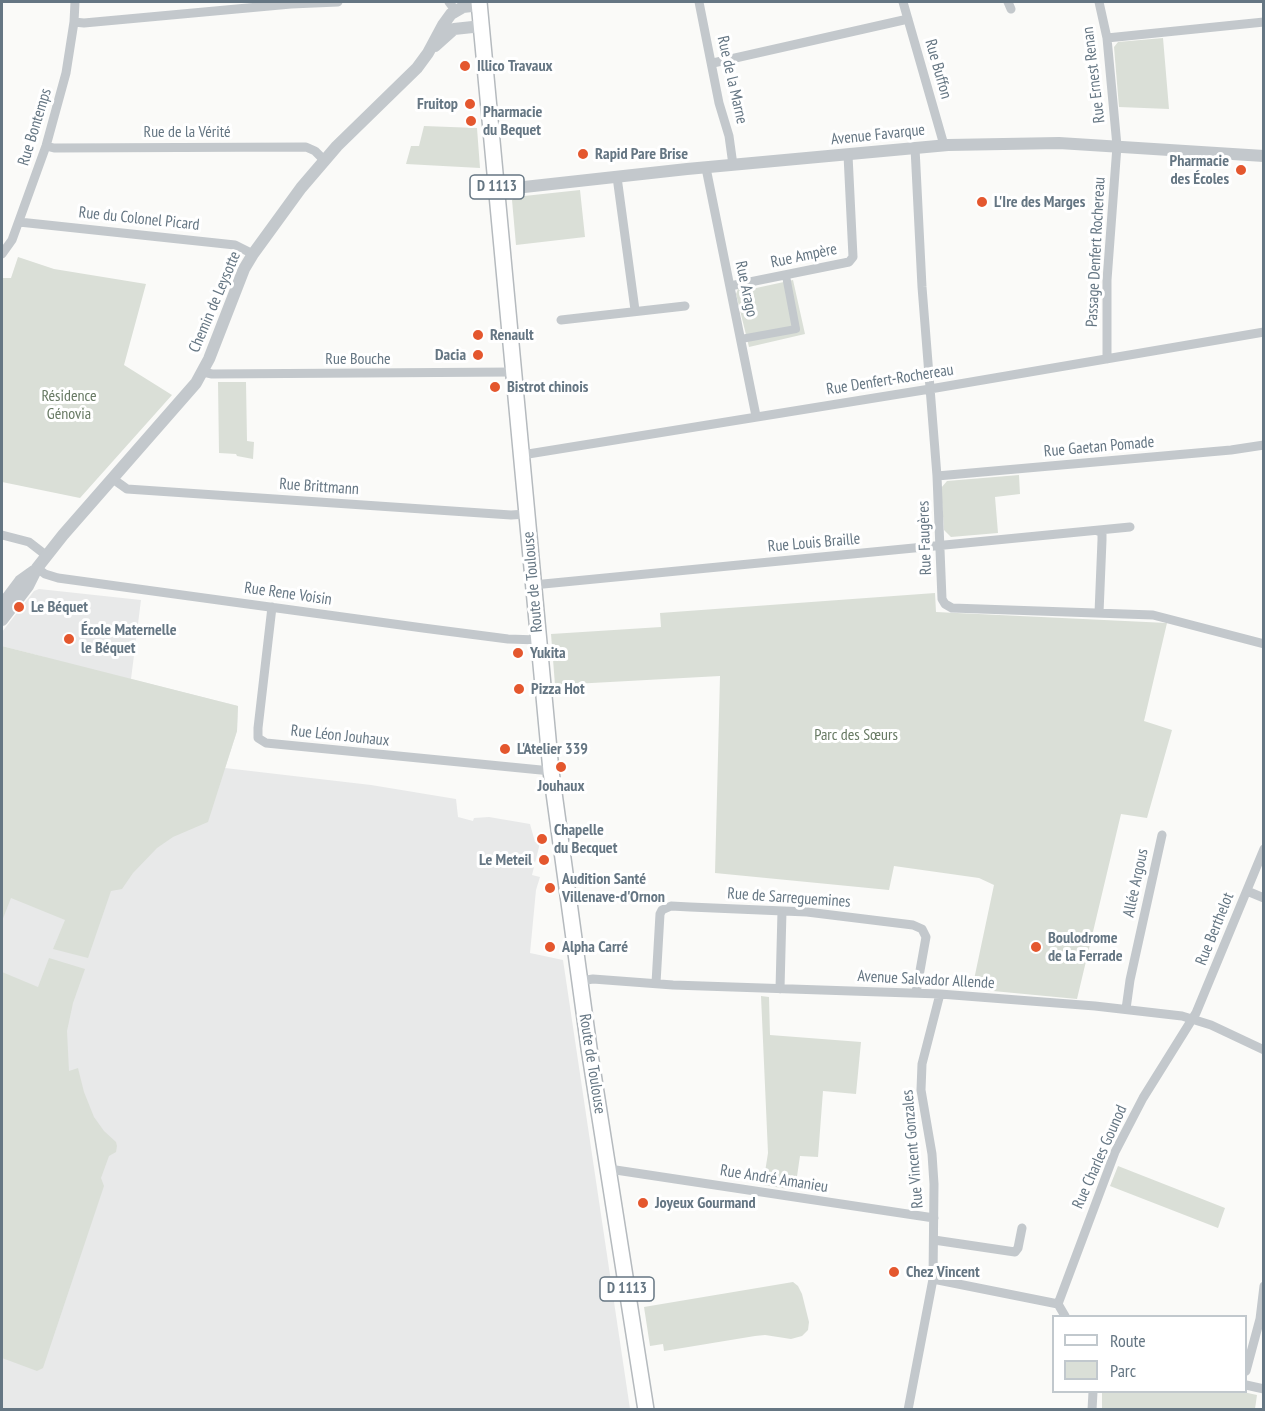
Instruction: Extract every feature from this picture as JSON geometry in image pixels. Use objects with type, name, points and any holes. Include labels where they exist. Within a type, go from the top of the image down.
[{"type":"main road","name":"Route de Toulouse","points":[[480,3],[550,771],[646,1410]]},
{"type":"street","name":"Rue Bontemps","points":[[2,254],[12,240],[46,146],[66,73],[75,2]]},
{"type":"street","points":[[74,22],[338,2]]},
{"type":"street","name":"Rue de la Marne","points":[[699,2],[729,136],[733,165]]},
{"type":"street","name":"Rue Buffon","points":[[903,2],[944,145]]},
{"type":"street","name":"Rue Ernest Renan","points":[[1099,2],[1107,38],[1117,146]]},
{"type":"street","points":[[452,15],[463,7],[480,3]]},
{"type":"street","points":[[452,15],[482,26]]},
{"type":"street","name":"Chemin de Leysotte","points":[[2,620],[28,586],[47,555],[179,405],[203,372],[253,254],[305,182],[324,160],[406,81],[428,53],[452,15]]},
{"type":"street","points":[[713,63],[908,19]]},
{"type":"street","points":[[1107,38],[1263,22]]},
{"type":"street","name":"Avenue Favarque","points":[[497,190],[944,145],[1059,143],[1263,156]]},
{"type":"street","name":"Rue de la Vérité","points":[[46,146],[54,148],[306,147],[315,151],[324,160]]},
{"type":"street","name":"Passage Denfert Rochereau","points":[[1107,359],[1107,280],[1117,146]]},
{"type":"street","name":"Rue Faugères","points":[[915,148],[922,287],[937,476],[942,599],[948,607],[1153,615],[1263,644]]},
{"type":"street","name":"Rue Ampère","points":[[730,286],[849,262],[853,257],[848,155]]},
{"type":"street","name":"Rue Arago","points":[[706,168],[756,416]]},
{"type":"street","points":[[618,177],[635,310]]},
{"type":"street","name":"Rue du Colonel Picard","points":[[19,222],[235,245],[253,254]]},
{"type":"street","points":[[741,339],[796,329],[786,276]]},
{"type":"street","points":[[561,320],[685,306]]},
{"type":"street","name":"Rue Denfert-Rochereau","points":[[522,455],[1263,332]]},
{"type":"street","name":"Rue Bouche","points":[[203,372],[212,374],[513,372]]},
{"type":"street","name":"Rue Gaetan Pomade","points":[[937,476],[1232,450],[1263,445]]},
{"type":"street","name":"Rue Brittmann","points":[[113,479],[127,489],[511,515],[527,514]]},
{"type":"street","name":"Rue Louis Braille","points":[[533,585],[1130,527]]},
{"type":"street","points":[[1098,531],[1102,533],[1099,613]]},
{"type":"street","points":[[2,535],[29,542],[47,555]]},
{"type":"street","name":"Chemin de Leysotte","points":[[2,604],[20,581],[37,568]]},
{"type":"street","name":"Rue Rene Voisin","points":[[37,568],[56,578],[487,636],[538,640]]},
{"type":"street","name":"Rue Léon Jouhaux","points":[[272,607],[258,728],[258,738],[266,743],[550,771]]},
{"type":"street","name":"Allée Argous","points":[[1126,1009],[1130,980],[1162,835]]},
{"type":"street","name":"Rue Berthelot","points":[[1193,1019],[1263,849]]},
{"type":"street","points":[[1247,891],[1263,898]]},
{"type":"street","name":"Rue de Sarreguemines","points":[[656,983],[658,919],[662,910],[667,907],[782,911],[913,925],[922,929],[926,937],[916,993]]},
{"type":"street","points":[[780,989],[782,911]]},
{"type":"street","name":"Avenue Salvador Allende","points":[[580,981],[593,979],[780,989],[940,994],[1126,1009],[1173,1014],[1193,1019],[1211,1025],[1263,1050]]},
{"type":"street","name":"Rue Vincent Gonzales","points":[[908,1410],[933,1279],[933,1170],[921,1090],[922,1064],[940,994]]},
{"type":"street","name":"Rue Charles Gounod","points":[[1058,1304],[1114,1152],[1143,1098],[1193,1019]]},
{"type":"street","name":"Rue André Amanieu","points":[[609,1169],[934,1218]]},
{"type":"street","points":[[934,1240],[1015,1252],[1022,1228]]},
{"type":"street","points":[[933,1279],[1058,1304],[1064,1315]]},
{"type":"street","points":[[1247,1364],[1260,1319],[1263,1286]]},
{"type":"street","points":[[1247,1385],[1263,1389]]},
{"type":"street","points":[[1092,1410],[1093,1393]]},
{"type":"shaded area","points":[[39,589],[141,600],[131,679],[238,706],[237,731],[225,768],[371,785],[456,799],[458,817],[473,821],[474,818],[489,817],[530,824],[535,842],[540,843],[532,875],[540,877],[536,890],[530,953],[563,960],[630,1409],[2,1409],[2,782],[44,657],[2,646],[2,632],[34,591]]},
{"type":"green space","points":[[1163,38],[1169,109],[1119,107],[1114,47],[1118,42]]},
{"type":"green space","points":[[424,126],[477,128],[480,168],[406,164],[411,146],[419,146]]},
{"type":"green space","points":[[580,190],[585,237],[516,245],[512,200],[515,197]]},
{"type":"green space","name":"Résidence Génovia","points":[[18,257],[54,269],[146,284],[124,365],[172,395],[80,498],[2,482],[2,278],[11,278]]},
{"type":"green space","points":[[793,280],[805,334],[749,347],[736,294],[738,289],[746,287],[747,290]]},
{"type":"green space","points":[[218,382],[246,382],[247,441],[254,442],[253,459],[236,454],[219,453]]},
{"type":"green space","points":[[1019,475],[1020,494],[995,497],[998,533],[951,537],[944,530],[941,488],[947,481]]},
{"type":"green space","name":"Parc des Sœurs","points":[[935,593],[936,612],[1167,623],[1144,721],[1172,730],[1147,818],[1121,814],[1077,999],[972,989],[994,885],[979,878],[894,866],[889,890],[715,873],[720,676],[555,685],[551,634],[661,627],[660,613]]},
{"type":"green space","points":[[2,646],[238,706],[237,731],[208,822],[173,837],[157,848],[133,873],[122,889],[111,891],[88,958],[53,949],[65,920],[11,898],[2,921]]},
{"type":"green space","points":[[49,958],[85,969],[73,1003],[67,1031],[69,1071],[78,1068],[94,1117],[117,1146],[116,1152],[109,1156],[101,1178],[104,1186],[43,1368],[37,1371],[2,1358],[2,972],[38,987]]},
{"type":"green space","points":[[761,996],[769,997],[770,1035],[861,1042],[856,1094],[823,1091],[818,1157],[800,1156],[795,1190],[763,1185],[768,1153]]},
{"type":"green space","points":[[1118,1166],[1225,1208],[1218,1228],[1110,1186]]},
{"type":"green space","points":[[793,1282],[802,1294],[809,1322],[808,1330],[802,1336],[791,1339],[765,1335],[755,1336],[664,1351],[663,1344],[650,1346],[644,1307]]},
{"type":"green space","points":[[1102,1393],[1247,1393],[1257,1395],[1255,1409],[1102,1410]]},
{"type":"place","name":"Illico Travaux","points":[[465,66]]},
{"type":"place","name":"Fruitop","points":[[470,104]]},
{"type":"place","name":"Pharmacie du Bequet","points":[[471,121]]},
{"type":"place","name":"Rapid Pare Brise","points":[[583,154]]},
{"type":"place","name":"Pharmacie des Écoles","points":[[1241,170]]},
{"type":"place","name":"L'Ire des Marges","points":[[982,202]]},
{"type":"place","name":"Renault","points":[[478,335]]},
{"type":"place","name":"Dacia","points":[[478,355]]},
{"type":"place","name":"Bistrot chinois","points":[[495,387]]},
{"type":"place","name":"Le Béquet","points":[[19,607]]},
{"type":"place","name":"École Maternelle le Béquet","points":[[69,639]]},
{"type":"place","name":"Yukita","points":[[518,653]]},
{"type":"place","name":"Pizza Hot","points":[[519,689]]},
{"type":"place","name":"L'Atelier 339","points":[[505,749]]},
{"type":"place","name":"Jouhaux","points":[[561,767]]},
{"type":"place","name":"Chapelle du Becquet","points":[[542,839]]},
{"type":"place","name":"Le Meteil","points":[[544,860]]},
{"type":"place","name":"Audition Santé Villenave-d'Ornon","points":[[550,888]]},
{"type":"place","name":"Alpha Carré","points":[[550,947]]},
{"type":"place","name":"Boulodrome de la Ferrade","points":[[1036,947]]},
{"type":"place","name":"Joyeux Gourmand","points":[[643,1203]]},
{"type":"place","name":"Chez Vincent","points":[[894,1272]]}]
